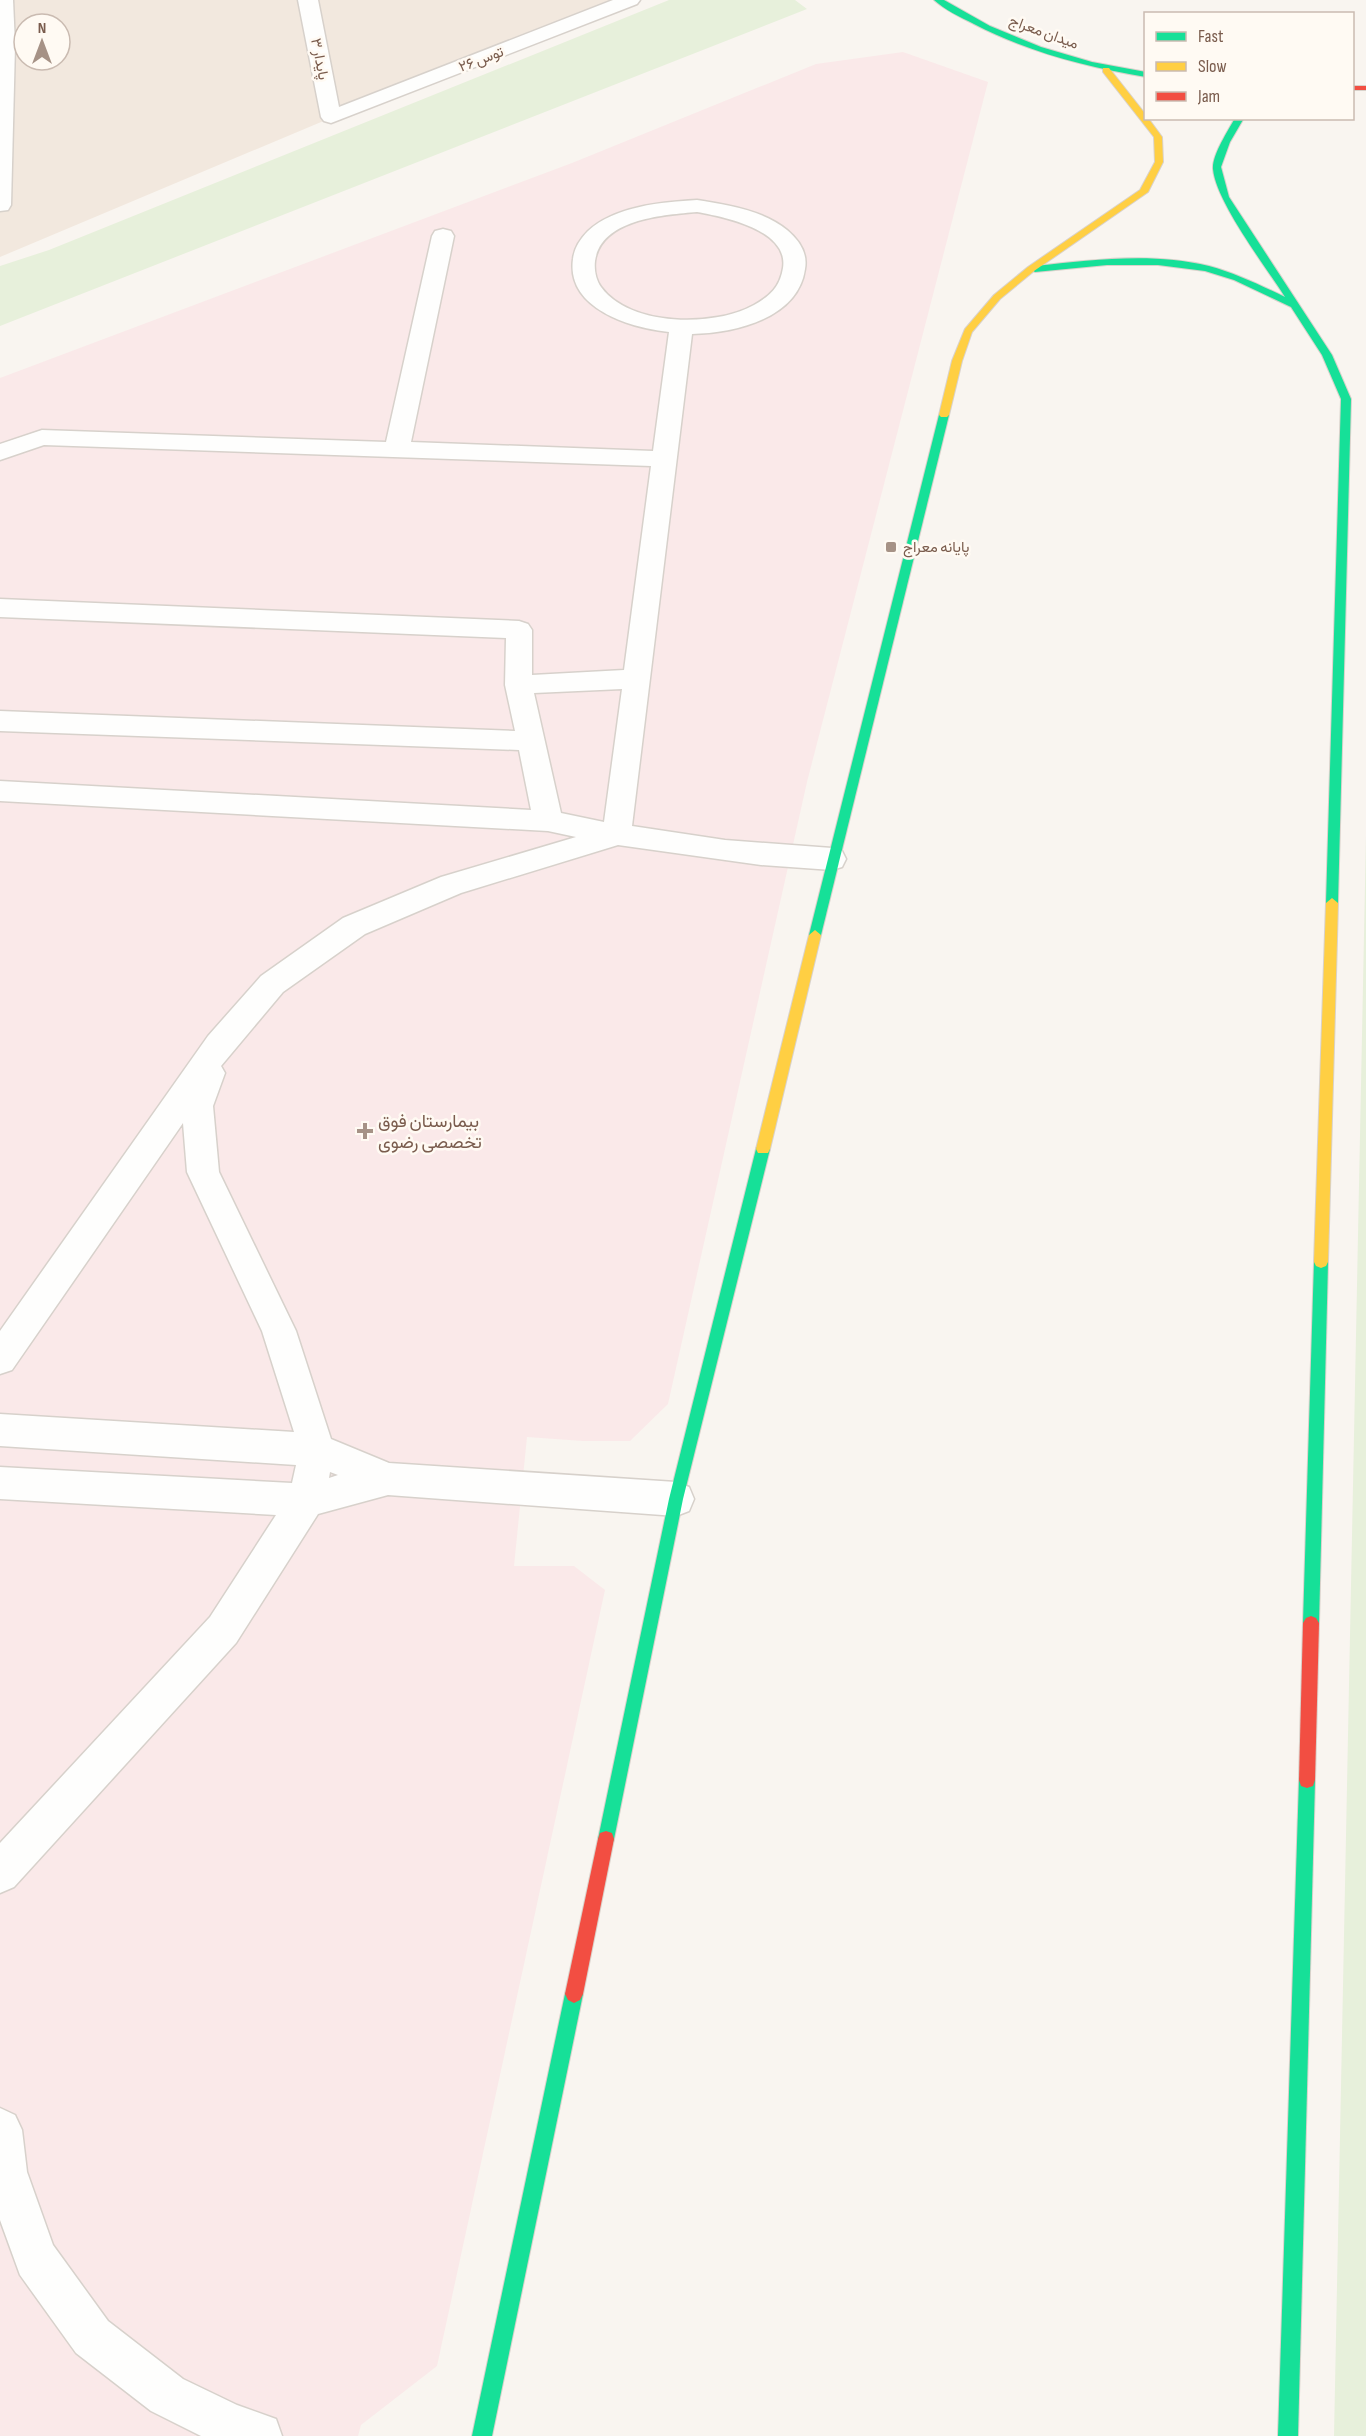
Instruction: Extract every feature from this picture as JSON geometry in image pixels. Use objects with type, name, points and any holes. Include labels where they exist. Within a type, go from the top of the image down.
[{"type":"street","points":[[0,205],[5,45],[3,0]]},
{"type":"street","name":"پایدار ۳","points":[[308,0],[331,117]]},
{"type":"street","name":"توس ۲۶","points":[[331,117],[630,0]]},
{"type":"street","name":"میدان معراج","points":[[938,0],[963,18],[1037,49],[1106,70],[1144,75]]},
{"type":"street","points":[[1106,70],[1144,118]]},
{"type":"street","points":[[482,2436],[676,1498],[832,859],[957,361],[968,331],[997,297],[1032,269],[1144,192],[1159,162],[1158,136],[1145,120]]},
{"type":"street","points":[[1239,120],[1226,142],[1216,167],[1225,197],[1327,356],[1346,399],[1288,2436]]},
{"type":"street","points":[[696,206],[728,211],[756,220],[778,233],[792,251],[796,269],[789,288],[772,305],[747,318],[715,325],[681,327],[648,323],[618,312],[597,297],[584,279],[583,261],[591,242],[609,227],[634,215],[664,208],[696,206]]},
{"type":"street","points":[[397,449],[443,236]]},
{"type":"street","points":[[1032,269],[1116,261],[1174,263],[1227,274],[1292,304]]},
{"type":"street","points":[[617,835],[681,327]]},
{"type":"street","points":[[0,452],[42,437],[664,459]]},
{"type":"street","points":[[0,608],[519,630],[519,685],[548,821]]},
{"type":"street","points":[[519,685],[637,679]]},
{"type":"street","points":[[0,721],[531,741]]},
{"type":"street","points":[[0,791],[548,821],[617,835],[790,857],[832,859]]},
{"type":"street","points":[[0,808],[31,793]]},
{"type":"street","points":[[0,1359],[219,1045],[272,984],[354,926],[451,885],[617,835]]},
{"type":"street","points":[[0,1873],[223,1630],[306,1500],[316,1450],[279,1332],[203,1172],[197,1106],[219,1045]]},
{"type":"street","points":[[0,1430],[316,1450],[388,1479]]},
{"type":"street","points":[[0,1483],[306,1500],[388,1479],[676,1498]]},
{"type":"street","points":[[0,2130],[5,2172],[36,2259],[92,2337],[167,2395],[228,2425],[259,2436]]},
{"type":"shaded area","points":[[0,0],[611,0],[0,257]]},
{"type":"shaded area","name":"بیمارستان فوق تخصصی رضوی","points":[[903,52],[988,82],[807,782],[668,1404],[630,1441],[583,1441],[527,1437],[514,1566],[574,1566],[605,1590],[437,2366],[361,2425],[358,2436],[0,2436],[0,378],[572,163],[816,64]]},
{"type":"green space","points":[[669,0],[795,0],[807,9],[0,326],[0,266],[49,250]]},
{"type":"green space","points":[[1366,835],[1366,2436],[1334,2436]]},
{"type":"traffic: fast","points":[[938,0],[962,15],[1038,49],[1091,64],[1144,75]]},
{"type":"traffic: fast","points":[[1239,120],[1226,142],[1217,167],[1225,197],[1327,355],[1346,399],[1332,903]]},
{"type":"traffic: fast","points":[[1035,269],[1107,262],[1183,264],[1229,275],[1292,304]]},
{"type":"traffic: fast","points":[[815,935],[944,415]]},
{"type":"traffic: fast","points":[[606,1839],[676,1499],[763,1149]]},
{"type":"traffic: fast","points":[[1311,1623],[1321,1262]]},
{"type":"traffic: fast","points":[[1288,2436],[1307,1780]]},
{"type":"traffic: fast","points":[[482,2436],[574,1994]]},
{"type":"traffic: slow","points":[[1106,70],[1144,119]]},
{"type":"traffic: slow","points":[[944,415],[957,361],[968,331],[997,297],[1031,269],[1144,192],[1159,162],[1158,137],[1145,120]]},
{"type":"traffic: slow","points":[[1321,1262],[1332,903]]},
{"type":"traffic: slow","points":[[763,1149],[815,935]]},
{"type":"traffic: jam","points":[[1354,88],[1366,88]]},
{"type":"traffic: jam","points":[[1307,1780],[1311,1623]]},
{"type":"traffic: jam","points":[[574,1994],[606,1839]]},
{"type":"place","name":"پایانه معراج","points":[[891,547]]},
{"type":"place","name":"بیمارستان فوق تخصصی رضوی","points":[[365,1131]]}]
